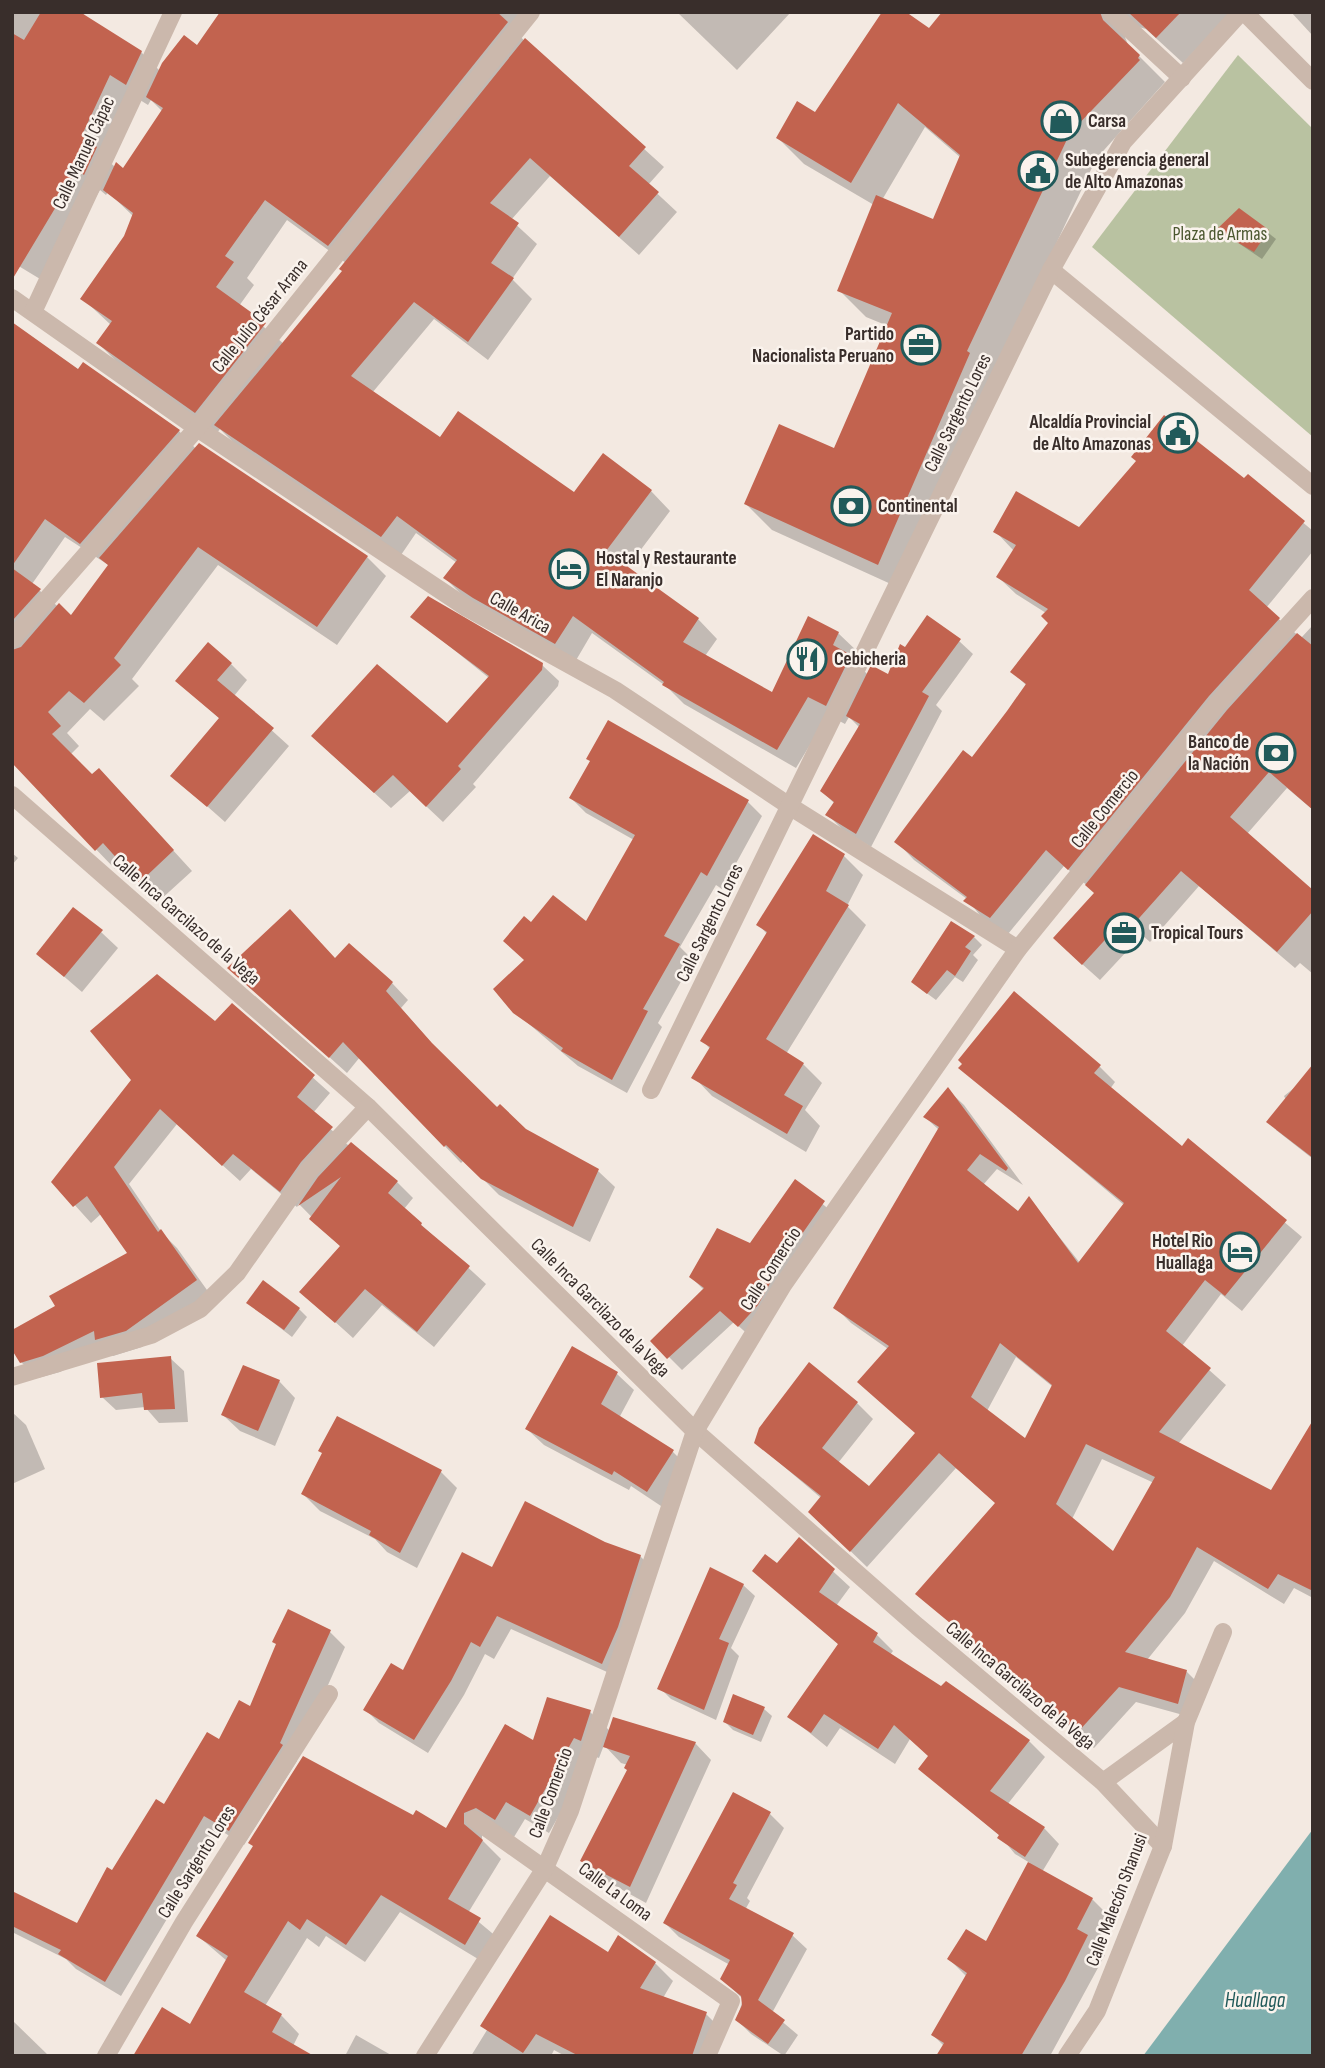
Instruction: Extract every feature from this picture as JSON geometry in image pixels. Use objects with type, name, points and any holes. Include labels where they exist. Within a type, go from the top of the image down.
[{"type":"street","name":"Calle Manuel Cápac","points":[[33,312],[173,12]]},
{"type":"street","name":"Calle Julio César Arana","points":[[12,639],[197,428],[531,12]]},
{"type":"street","points":[[1111,12],[1182,78]]},
{"type":"street","points":[[1242,12],[1313,81]]},
{"type":"street","name":"Calle Sargento Lores","points":[[651,1090],[1051,270],[1123,142],[1242,12]]},
{"type":"street","points":[[1051,270],[1313,486]]},
{"type":"street","name":"Calle Arica","points":[[12,298],[197,428],[467,608],[615,690],[791,807],[1018,949]]},
{"type":"street","name":"Calle Comercio","points":[[425,2056],[545,1868],[570,1811],[695,1431],[783,1285],[1018,949],[1217,703],[1313,598]]},
{"type":"street","name":"Calle Inca Garcilazo de la Vega","points":[[12,795],[368,1107],[695,1431],[917,1626],[1103,1782],[1163,1846]]},
{"type":"street","points":[[12,1377],[151,1335],[200,1309],[237,1273],[309,1170],[368,1107]]},
{"type":"street","name":"Calle Malecón Shanusi","points":[[1067,2056],[1097,2011],[1163,1846],[1186,1722],[1223,1632]]},
{"type":"street","name":"Calle Sargento Lores","points":[[106,2056],[184,1922],[329,1694]]},
{"type":"street","points":[[1103,1782],[1186,1722]]},
{"type":"street","name":"Calle La Loma","points":[[474,1819],[731,2001],[707,2056]]},
{"type":"green space","name":"Plaza de Armas","points":[[1238,55],[1313,129],[1313,437],[1092,247]]},
{"type":"water","name":"Huallaga","points":[[1313,1829],[1313,2056],[1143,2056]]},
{"type":"building","points":[[41,12],[80,12],[142,51],[126,85],[110,75],[82,135],[97,147],[84,175],[78,170],[12,280],[12,33],[24,40]]},
{"type":"building","points":[[220,12],[497,12],[508,22],[328,246],[265,200],[225,256],[234,262],[216,287],[266,323],[195,413],[96,343],[112,321],[80,299],[124,236],[133,213],[103,190],[116,162],[123,168],[163,108],[146,97],[162,63],[184,35],[197,45]]},
{"type":"building","points":[[882,12],[906,12],[929,28],[942,12],[1100,12],[1103,20],[1140,55],[1140,60],[1070,133],[967,351],[970,353],[878,565],[744,504],[779,424],[834,448],[858,393],[892,313],[837,291],[876,195],[933,219],[960,155],[898,103],[851,183],[776,138],[797,101],[815,112]]},
{"type":"building","points":[[1128,12],[1181,12],[1156,38]]},
{"type":"building","points":[[525,38],[646,147],[629,166],[659,192],[619,237],[530,158],[490,203],[519,223],[491,263],[514,278],[468,342],[414,302],[351,376],[440,437],[458,411],[574,492],[603,453],[652,490],[606,551],[699,618],[683,642],[772,692],[808,616],[839,632],[833,645],[851,655],[826,706],[808,697],[777,750],[662,685],[664,682],[573,616],[555,644],[473,598],[443,578],[457,560],[397,516],[381,537],[214,425],[342,271],[339,269]]},
{"type":"building","points":[[1239,208],[1269,230],[1254,252],[1216,230]]},
{"type":"building","points":[[12,322],[78,369],[83,362],[180,430],[80,544],[45,519],[12,566]]},
{"type":"building","points":[[1164,415],[1244,478],[1248,474],[1305,521],[1249,590],[1280,618],[1209,696],[1068,870],[1046,850],[990,918],[963,901],[967,897],[894,842],[963,750],[972,757],[1026,684],[1010,672],[1048,623],[1041,616],[1048,609],[996,577],[1016,545],[993,532],[1016,491],[1079,527],[1136,461],[1131,457]]},
{"type":"building","points":[[199,443],[368,556],[317,627],[198,547],[114,658],[121,665],[84,703],[69,691],[48,712],[61,726],[52,734],[92,774],[99,768],[174,850],[139,883],[103,843],[95,851],[12,763],[12,650],[21,647],[59,603],[71,615],[108,565],[99,558]]},
{"type":"building","points":[[12,568],[41,589],[12,621]]},
{"type":"building","points":[[428,596],[543,663],[542,670],[458,766],[461,769],[426,807],[393,775],[374,793],[311,736],[377,664],[447,723],[489,676],[410,617]]},
{"type":"building","points":[[927,615],[961,639],[922,692],[929,696],[856,834],[825,815],[834,802],[820,791],[860,724],[846,716],[871,665],[888,674],[900,644],[905,647]]},
{"type":"building","points":[[1297,633],[1313,646],[1313,810],[1269,772],[1230,817],[1313,890],[1313,911],[1277,952],[1181,871],[1132,926],[1124,919],[1082,965],[1053,938],[1094,893],[1085,885],[1227,710]]},
{"type":"building","points":[[208,642],[232,663],[217,680],[274,728],[207,807],[170,776],[219,718],[175,681]]},
{"type":"building","points":[[608,720],[749,800],[707,876],[701,872],[664,936],[680,944],[643,1009],[648,1011],[612,1080],[561,1051],[563,1048],[513,1013],[493,989],[524,960],[503,941],[524,916],[531,922],[553,895],[586,921],[635,835],[569,798],[590,761],[586,759]]},
{"type":"building","points":[[813,834],[845,854],[826,891],[849,905],[766,1039],[804,1063],[784,1095],[803,1106],[787,1134],[691,1078],[710,1047],[700,1041],[767,932],[756,925]]},
{"type":"building","points":[[73,907],[103,930],[64,977],[36,954]]},
{"type":"building","points":[[290,909],[335,958],[349,943],[393,982],[386,991],[432,1043],[497,1107],[500,1104],[526,1129],[599,1169],[573,1227],[481,1179],[446,1145],[444,1147],[343,1042],[329,1058],[227,968]]},
{"type":"building","points":[[951,921],[975,936],[965,947],[971,951],[955,976],[947,970],[927,994],[911,982]]},
{"type":"building","points":[[157,974],[215,1021],[232,1003],[315,1075],[297,1097],[333,1127],[301,1162],[280,1192],[233,1154],[222,1166],[160,1109],[114,1167],[158,1232],[161,1229],[197,1280],[126,1331],[95,1340],[94,1331],[43,1356],[20,1363],[12,1350],[12,1330],[55,1306],[49,1296],[127,1253],[87,1196],[73,1207],[51,1182],[131,1080],[90,1031]]},
{"type":"building","points":[[1014,991],[1101,1065],[1094,1073],[1182,1146],[1188,1138],[1287,1220],[1225,1296],[1205,1280],[1166,1331],[1211,1368],[1159,1432],[1271,1490],[1313,1420],[1313,1591],[1278,1574],[1268,1589],[1197,1547],[1170,1597],[1125,1652],[1187,1670],[1178,1704],[1119,1687],[1077,1733],[1049,1705],[915,1594],[995,1503],[939,1453],[850,1552],[808,1512],[821,1496],[754,1443],[759,1428],[809,1362],[858,1402],[822,1448],[869,1486],[915,1433],[857,1382],[889,1346],[833,1308],[939,1127],[923,1117],[948,1087],[1008,1168],[1006,1171],[980,1154],[967,1170],[1018,1211],[1029,1196],[1078,1263],[1124,1203],[958,1068],[962,1064],[958,1060]],"holes":[[[1000,1343],[1052,1385],[1025,1438],[971,1397]],[[1086,1444],[1155,1477],[1113,1551],[1056,1504]]]},
{"type":"building","points":[[1313,1064],[1313,1158],[1266,1122]]},
{"type":"building","points":[[351,1142],[398,1181],[388,1193],[470,1266],[417,1332],[365,1289],[335,1323],[299,1292],[340,1246],[309,1219],[341,1177],[298,1206],[318,1177]]},
{"type":"building","points":[[795,1179],[825,1201],[779,1267],[758,1305],[738,1327],[720,1311],[667,1359],[650,1341],[704,1288],[689,1277],[717,1228],[750,1243]]},
{"type":"building","points":[[263,1280],[300,1308],[284,1330],[246,1303]]},
{"type":"building","points":[[572,1346],[618,1372],[601,1404],[674,1450],[647,1492],[614,1471],[612,1475],[525,1429]]},
{"type":"building","points":[[171,1356],[175,1409],[144,1410],[142,1393],[100,1398],[97,1363]]},
{"type":"building","points":[[243,1365],[280,1380],[258,1431],[221,1415]]},
{"type":"building","points":[[337,1416],[442,1470],[400,1553],[369,1535],[371,1531],[301,1494],[322,1453],[318,1451]]},
{"type":"building","points":[[525,1501],[605,1542],[641,1555],[618,1627],[602,1664],[497,1616],[480,1647],[471,1642],[451,1681],[414,1740],[363,1710],[391,1663],[403,1670],[462,1552],[492,1567]]},
{"type":"building","points":[[799,1537],[835,1569],[819,1592],[878,1633],[873,1642],[941,1686],[946,1681],[1030,1740],[990,1791],[1045,1827],[1025,1857],[997,1838],[999,1835],[918,1769],[928,1756],[894,1725],[878,1749],[824,1714],[811,1733],[787,1717],[838,1644],[752,1571],[765,1554],[777,1563]]},
{"type":"building","points":[[710,1567],[744,1584],[719,1639],[729,1643],[704,1710],[657,1689]]},
{"type":"building","points":[[288,1609],[331,1630],[280,1743],[283,1745],[229,1831],[204,1816],[105,1982],[58,1954],[61,1950],[12,1926],[12,1891],[77,1923],[107,1867],[112,1870],[156,1799],[164,1804],[207,1732],[219,1739],[239,1700],[250,1706],[276,1644],[272,1642]]},
{"type":"building","points":[[733,1694],[765,1707],[753,1735],[723,1722]]},
{"type":"building","points":[[547,1697],[591,1710],[581,1741],[574,1738],[530,1816],[506,1802],[495,1820],[476,1808],[464,1813],[464,1824],[483,1840],[448,1899],[481,1918],[465,1945],[381,1895],[346,1945],[307,1919],[300,1930],[288,1921],[244,1992],[282,2014],[272,2032],[314,2056],[133,2056],[162,2007],[190,2024],[228,1956],[196,1936],[253,1846],[248,1843],[303,1756],[413,1815],[416,1810],[446,1828],[505,1724],[533,1740]]},
{"type":"building","points":[[613,1717],[696,1742],[630,1887],[580,1861],[627,1770],[624,1768],[630,1756],[603,1747]]},
{"type":"building","points":[[733,1792],[771,1812],[733,1883],[737,1885],[729,1899],[794,1933],[758,2000],[785,2020],[768,2044],[735,2020],[742,2005],[741,1996],[720,1979],[730,1960],[663,1923]]},
{"type":"building","points":[[1028,1862],[1093,1898],[1077,1929],[1088,1935],[1065,1981],[1021,2056],[936,2056],[944,2043],[931,2035],[967,1973],[947,1959],[966,1929],[986,1941]]},
{"type":"building","points":[[550,1915],[608,1952],[618,1935],[656,1962],[640,1988],[707,2012],[692,2056],[579,2056],[536,2034],[523,2053],[480,2026]]},
{"type":"place","name":"Carsa","points":[[1061,121]]},
{"type":"place","name":"Subegerencia general de Alto Amazonas","points":[[1038,171]]},
{"type":"place","name":"Partido Nacionalista Peruano","points":[[921,345]]},
{"type":"place","name":"Alcaldía Provincial de Alto Amazonas","points":[[1178,433]]},
{"type":"place","name":"Continental","points":[[851,506]]},
{"type":"place","name":"Hostal y Restaurante El Naranjo","points":[[569,569]]},
{"type":"place","name":"Cebicheria","points":[[807,659]]},
{"type":"place","name":"Banco de la Nación","points":[[1276,753]]},
{"type":"place","name":"Tropical Tours","points":[[1124,933]]},
{"type":"place","name":"Hotel Rio Huallaga","points":[[1240,1252]]}]
